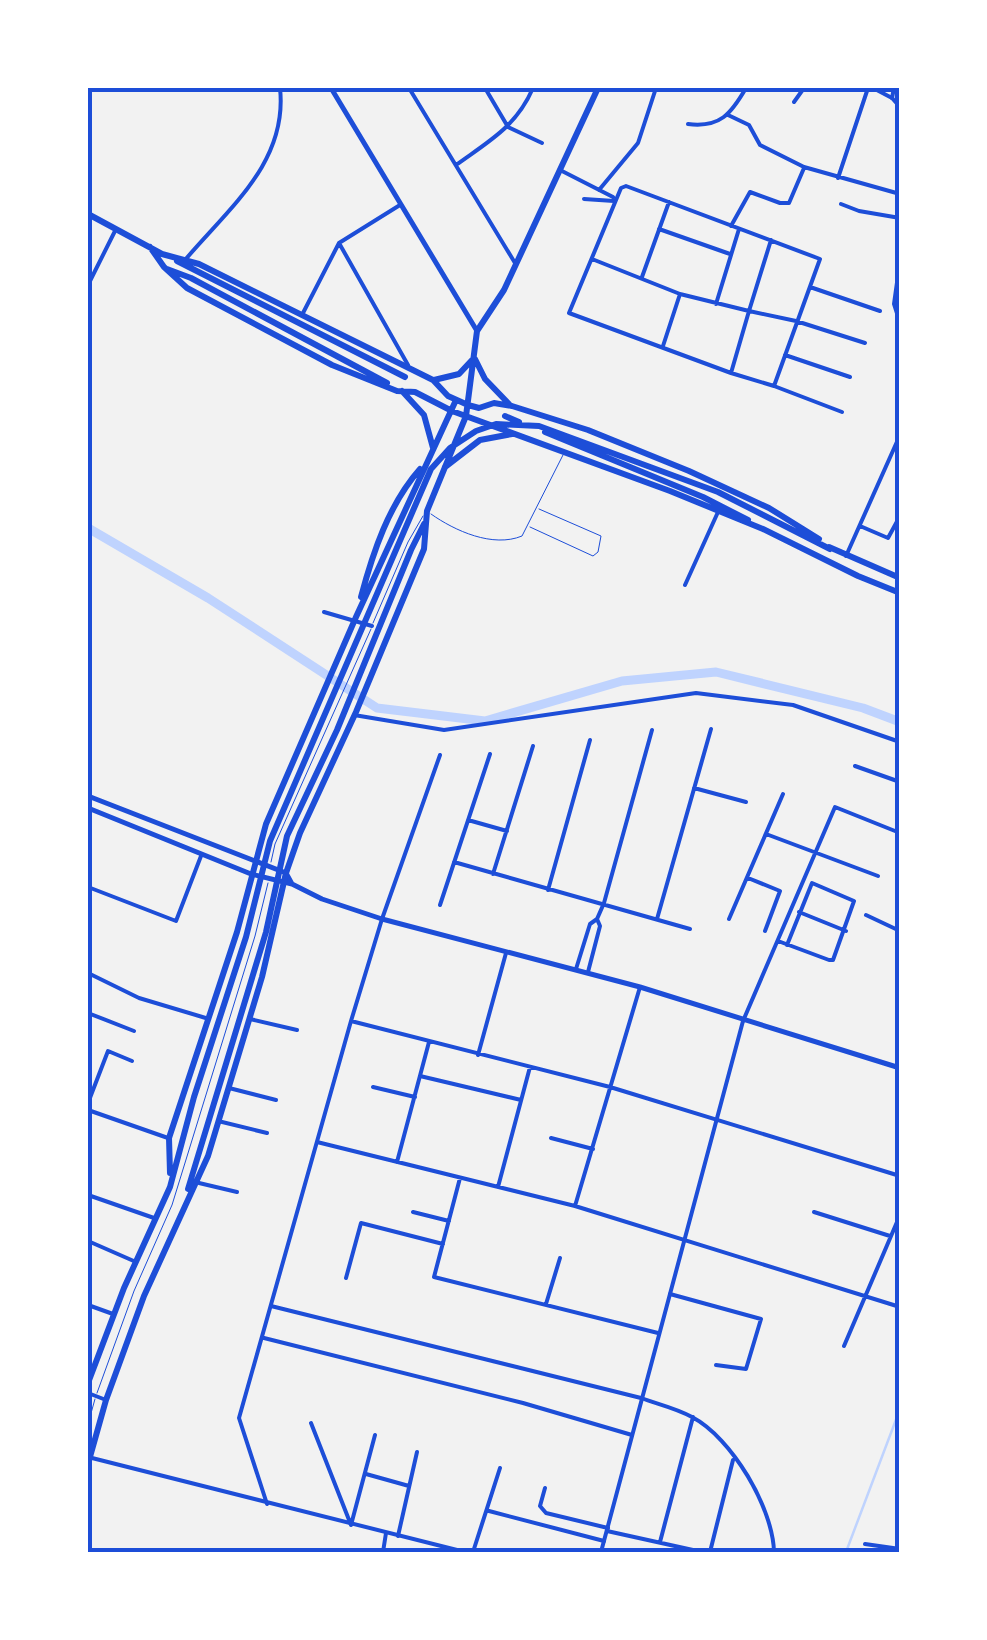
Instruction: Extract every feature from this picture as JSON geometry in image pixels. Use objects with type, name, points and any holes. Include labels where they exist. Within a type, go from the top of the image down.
[{"type":"highway","points":[[88,1461],[144,1296],[208,1156],[300,833],[424,550],[427,511],[466,416],[478,331],[504,290],[598,88]]},
{"type":"highway","points":[[88,214],[405,378]]},
{"type":"highway","points":[[150,246],[164,268],[186,288],[332,365],[397,391],[414,403],[429,437],[428,459]]},
{"type":"highway","points":[[162,254],[185,260],[433,380],[456,400],[468,405],[512,406],[588,430],[712,481],[794,523],[830,548]]},
{"type":"highway","points":[[88,1383],[170,1187],[194,1096],[246,937],[270,841],[430,469],[433,450],[429,425],[409,396],[191,278],[164,268]]},
{"type":"highway","points":[[433,380],[459,374],[474,358]]},
{"type":"highway","points":[[474,358],[484,379],[512,406]]},
{"type":"highway","points":[[397,391],[415,392],[452,411],[565,450],[762,528]]},
{"type":"highway","points":[[170,1187],[170,1138],[238,932],[266,824],[456,400]]},
{"type":"highway","points":[[505,416],[703,497],[858,576],[900,593]]},
{"type":"highway","points":[[430,469],[460,441],[485,428],[508,423],[539,426],[718,492],[803,536],[900,578]]},
{"type":"highway","points":[[443,468],[480,440],[518,433]]},
{"type":"highway","points":[[185,1200],[266,932],[287,836],[425,523]]},
{"type":"main road","points":[[333,90],[478,331]]},
{"type":"main road","points":[[88,796],[286,873]]},
{"type":"main road","points":[[88,808],[251,874],[382,920],[588,972],[900,1068]]},
{"type":"street","points":[[185,260],[269,159],[280,128],[280,88]]},
{"type":"street","points":[[333,90],[343,88]]},
{"type":"street","points":[[410,88],[516,265]]},
{"type":"street","points":[[485,88],[508,127],[542,143]]},
{"type":"street","points":[[456,164],[508,127],[519,116],[533,88]]},
{"type":"street","points":[[600,190],[638,144],[656,88]]},
{"type":"street","points":[[688,124],[710,125],[728,115],[746,88]]},
{"type":"street","points":[[794,102],[804,88]]},
{"type":"street","points":[[838,178],[871,88],[892,98],[900,107]]},
{"type":"street","points":[[892,98],[894,88]]},
{"type":"street","points":[[728,115],[749,125],[760,144],[804,167],[900,194]]},
{"type":"street","points":[[731,226],[750,192],[789,204],[804,167]]},
{"type":"street","points":[[560,170],[614,199]]},
{"type":"street","points":[[774,386],[820,259],[626,186],[614,199],[569,313],[842,412]]},
{"type":"street","points":[[584,199],[614,199]]},
{"type":"street","points":[[641,278],[669,202]]},
{"type":"street","points":[[841,204],[900,218]]},
{"type":"street","points":[[301,317],[340,243],[400,205]]},
{"type":"street","points":[[716,304],[739,228]]},
{"type":"street","points":[[88,285],[116,229]]},
{"type":"street","points":[[659,229],[730,254]]},
{"type":"street","points":[[731,373],[772,240]]},
{"type":"street","points":[[340,243],[411,370]]},
{"type":"street","points":[[592,259],[680,294],[796,321],[864,343]]},
{"type":"street","points":[[900,261],[894,286],[900,323]]},
{"type":"street","points":[[810,287],[880,311]]},
{"type":"street","points":[[662,348],[680,294]]},
{"type":"street","points":[[785,355],[850,378]]},
{"type":"street","points":[[846,556],[900,435]]},
{"type":"street","points":[[892,453],[900,456]]},
{"type":"street","points":[[686,585],[718,512]]},
{"type":"street","points":[[860,526],[888,538],[900,516]]},
{"type":"street","points":[[324,612],[372,626]]},
{"type":"street","points":[[355,714],[444,730],[696,693],[793,705],[900,742]]},
{"type":"street","points":[[657,919],[711,729]]},
{"type":"street","points":[[576,969],[590,924],[597,919],[604,903],[652,730]]},
{"type":"street","points":[[548,890],[590,740]]},
{"type":"street","points":[[494,874],[533,746]]},
{"type":"street","points":[[440,906],[490,754]]},
{"type":"street","points":[[267,1504],[239,1418],[351,1021],[440,755]]},
{"type":"street","points":[[855,766],[900,782]]},
{"type":"street","points":[[694,788],[746,802]]},
{"type":"street","points":[[729,919],[783,794]]},
{"type":"street","points":[[601,1552],[743,1021],[835,807],[900,833]]},
{"type":"street","points":[[468,820],[507,831]]},
{"type":"street","points":[[766,834],[878,876]]},
{"type":"street","points":[[88,887],[176,921],[202,855]]},
{"type":"street","points":[[454,862],[690,929]]},
{"type":"street","points":[[748,878],[780,891],[766,931]]},
{"type":"street","points":[[778,941],[834,960],[854,901],[812,883],[787,944]]},
{"type":"street","points":[[799,912],[846,931]]},
{"type":"street","points":[[866,915],[900,931]]},
{"type":"street","points":[[588,972],[600,926],[597,919]]},
{"type":"street","points":[[478,1055],[506,952]]},
{"type":"street","points":[[88,974],[138,998],[209,1020]]},
{"type":"street","points":[[575,1206],[640,987]]},
{"type":"street","points":[[88,1013],[134,1032]]},
{"type":"street","points":[[250,1019],[296,1030]]},
{"type":"street","points":[[351,1021],[610,1087],[900,1176]]},
{"type":"street","points":[[397,1162],[429,1042]]},
{"type":"street","points":[[132,1060],[108,1051],[88,1106],[170,1138]]},
{"type":"street","points":[[498,1187],[530,1068]]},
{"type":"street","points":[[420,1076],[522,1100]]},
{"type":"street","points":[[373,1087],[414,1097]]},
{"type":"street","points":[[228,1088],[276,1100]]},
{"type":"street","points":[[218,1121],[267,1133]]},
{"type":"street","points":[[551,1138],[592,1149]]},
{"type":"street","points":[[318,1142],[575,1206],[900,1307]]},
{"type":"street","points":[[460,1178],[434,1277],[658,1333]]},
{"type":"street","points":[[194,1182],[237,1192]]},
{"type":"street","points":[[88,1195],[157,1219]]},
{"type":"street","points":[[412,1212],[449,1221]]},
{"type":"street","points":[[814,1212],[890,1236]]},
{"type":"street","points":[[844,1346],[900,1215]]},
{"type":"street","points":[[346,1278],[360,1224],[442,1244]]},
{"type":"street","points":[[88,1241],[136,1262]]},
{"type":"street","points":[[546,1304],[560,1258]]},
{"type":"street","points":[[670,1294],[760,1318],[746,1368],[716,1365]]},
{"type":"street","points":[[88,1305],[114,1314]]},
{"type":"street","points":[[271,1306],[640,1398],[693,1417],[722,1440],[759,1496],[774,1536],[774,1552]]},
{"type":"street","points":[[262,1337],[632,1435]]},
{"type":"street","points":[[88,1393],[106,1400]]},
{"type":"street","points":[[660,1542],[693,1417]]},
{"type":"street","points":[[311,1423],[351,1525]]},
{"type":"street","points":[[351,1525],[375,1436]]},
{"type":"street","points":[[398,1536],[417,1452]]},
{"type":"street","points":[[710,1552],[734,1458]]},
{"type":"street","points":[[88,1461],[466,1552]]},
{"type":"street","points":[[473,1552],[500,1468]]},
{"type":"street","points":[[365,1474],[409,1486]]},
{"type":"street","points":[[545,1488],[540,1507],[546,1513],[702,1552]]},
{"type":"street","points":[[489,1512],[604,1541]]},
{"type":"street","points":[[382,1552],[386,1534]]},
{"type":"street","points":[[865,1544],[900,1549]]},
{"type":"lane","points":[[88,1424],[134,1291],[172,1205],[255,936],[275,844],[408,542],[427,511],[453,530],[500,540],[522,536],[565,450]]},
{"type":"lane","points":[[527,526],[592,556],[598,552],[601,536],[536,508]]},
{"type":"waterway","points":[[88,528],[208,598],[377,708],[485,721],[622,681],[716,672],[863,708],[900,722]]},
{"type":"waterway","points":[[846,1552],[900,1409]]}]
